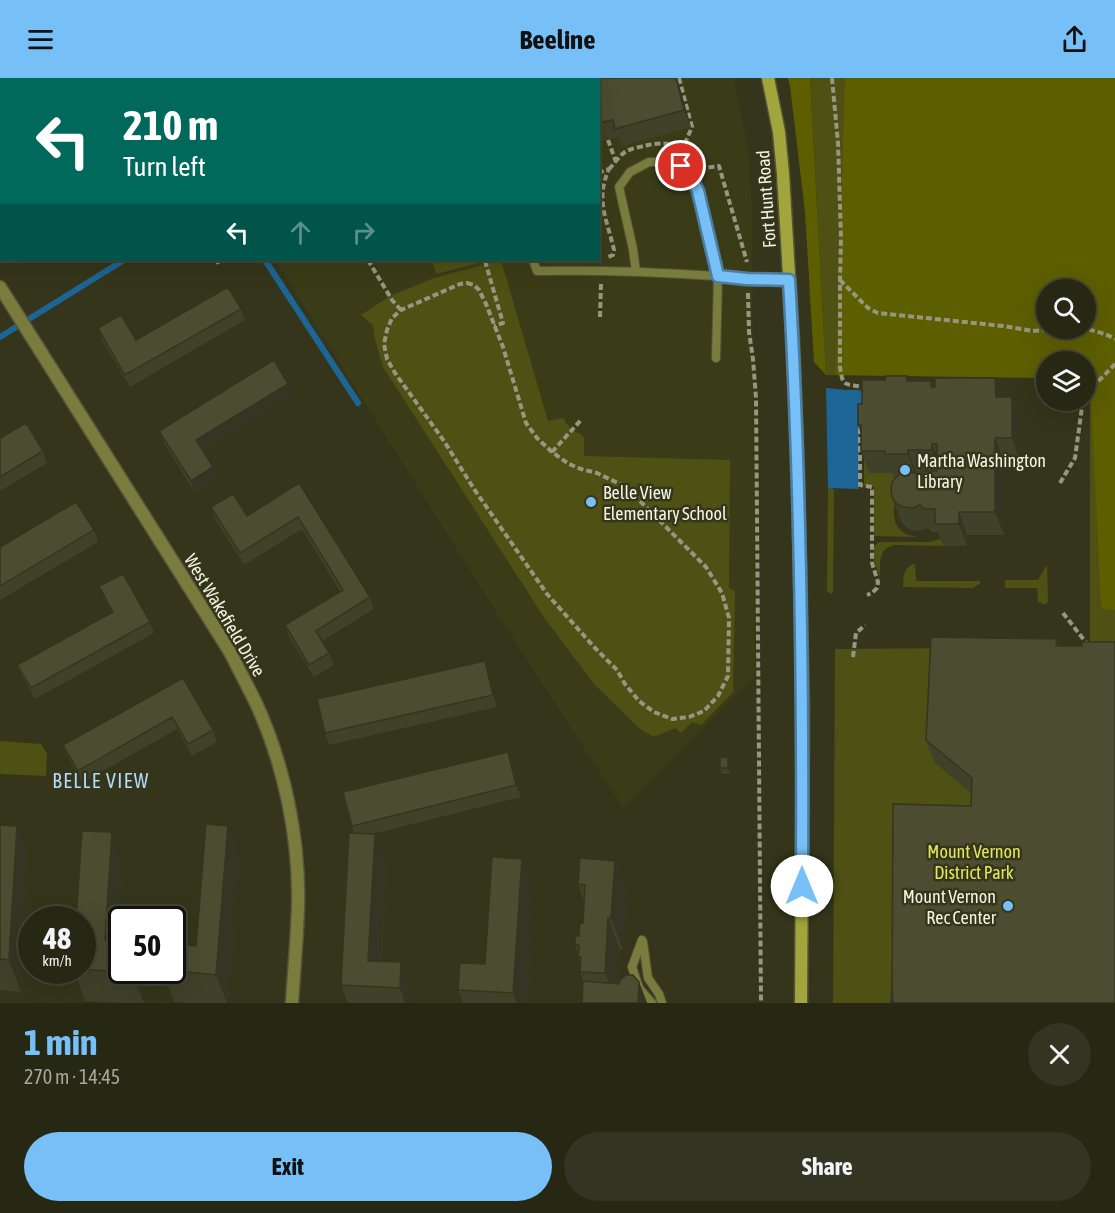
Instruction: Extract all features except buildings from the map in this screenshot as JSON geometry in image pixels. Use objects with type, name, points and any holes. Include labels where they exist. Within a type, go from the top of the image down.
[{"type":"main road","name":"Fort Hunt Road","points":[[768,78],[779,132],[782,163],[798,477],[803,707],[801,1003]]},
{"type":"street","name":"West Wakefield Drive","points":[[0,287],[230,652],[256,703],[276,756],[293,832],[298,906],[292,1003]]},
{"type":"lane","points":[[636,272],[619,188],[630,172],[649,162],[666,162],[681,166],[691,177],[698,191],[718,276],[716,358]]},
{"type":"lane","points":[[533,261],[537,271],[636,272],[789,280]]},
{"type":"lane","points":[[570,261],[572,270]]},
{"type":"lane","points":[[652,1003],[639,988],[632,967],[642,940],[648,978],[662,1003]]},
{"type":"path","points":[[679,78],[692,127],[683,148]]},
{"type":"path","points":[[832,78],[840,190],[840,367],[842,380],[847,385],[862,387],[868,395]]},
{"type":"path","points":[[608,140],[616,162]]},
{"type":"path","points":[[600,171],[609,169],[602,192],[614,250],[613,255],[601,257]]},
{"type":"path","points":[[216,263],[220,261]]},
{"type":"path","points":[[369,261],[392,300],[401,310]]},
{"type":"path","points":[[485,261],[502,323],[494,326]]},
{"type":"path","points":[[840,279],[868,308],[878,312],[1036,331]]},
{"type":"path","points":[[600,317],[601,280]]},
{"type":"path","points":[[460,284],[474,285],[479,290],[494,326],[506,356],[526,423],[537,438],[569,464],[597,473],[622,485],[706,567],[722,593],[729,618],[728,676],[718,696],[704,711],[689,717],[672,719],[654,712],[639,701],[617,670],[534,577],[387,359],[384,344],[392,318],[401,310],[460,284]]},
{"type":"path","points":[[748,293],[749,332],[756,398],[761,1003]]},
{"type":"path","points":[[1096,332],[1115,339]]},
{"type":"path","points":[[1096,384],[1115,364]]},
{"type":"path","points":[[1060,483],[1075,458],[1081,411]]},
{"type":"path","points":[[552,452],[581,420]]},
{"type":"path","points":[[860,427],[860,485],[872,487],[872,563],[878,582],[877,588],[867,595]]},
{"type":"path","points":[[1063,613],[1093,652]]},
{"type":"path","points":[[853,657],[856,633],[865,625]]},
{"type":"shaded area","name":"Belle View Elementary School","points":[[600,78],[734,78],[748,150],[752,205],[755,676],[623,808],[519,648],[276,261],[600,261]]},
{"type":"shaded area","points":[[788,78],[810,78],[826,375],[814,362],[805,212]]},
{"type":"shaded area","points":[[845,78],[1115,78],[1115,610],[1101,609],[1092,411],[1096,411],[1096,351],[1036,351],[1036,378],[836,375]]},
{"type":"green space","name":"Mount Vernon District Park","points":[[810,78],[1115,78],[1115,1003],[833,1003],[835,649],[1090,647],[1090,411],[1096,411],[1096,351],[1036,351],[1036,378],[826,375]]},
{"type":"green space","points":[[432,261],[487,261],[436,274]]},
{"type":"green space","points":[[501,261],[548,421],[563,418],[570,428],[581,434],[584,438],[584,456],[730,460],[729,588],[735,591],[733,692],[701,725],[692,722],[681,733],[675,728],[654,737],[640,729],[595,685],[545,619],[383,367],[373,325],[361,315],[390,296],[434,278]]},
{"type":"green space","points":[[864,416],[940,472],[895,502],[894,517],[897,526],[903,533],[917,537],[874,536],[874,487],[864,486]]},
{"type":"green space","points":[[828,488],[834,489],[833,591],[831,594],[827,591]]},
{"type":"green space","points":[[943,540],[943,546],[894,545],[889,547],[881,558],[880,577],[874,561],[874,546],[879,542],[931,542]]},
{"type":"green space","points":[[914,564],[916,581],[980,581],[980,584],[973,588],[903,587],[906,570]]},
{"type":"green space","points":[[1047,565],[1048,601],[1046,604],[1038,602],[1037,588],[1005,588],[1005,580],[1038,580]]},
{"type":"green space","points":[[0,741],[41,744],[47,754],[46,776],[0,774]]},
{"type":"water","points":[[826,388],[863,392],[859,417],[859,489],[828,488]]},
{"type":"waterway","points":[[0,337],[122,261]]},
{"type":"waterway","points":[[266,261],[358,403]]},
{"type":"place","name":"Martha Washington Library","points":[[905,470]]},
{"type":"place","name":"Belle View Elementary School","points":[[591,502]]},
{"type":"place","name":"Mount Vernon Rec Center","points":[[1008,906]]},
{"type":"district","name":"BELLE VIEW","points":[[101,780]]},
{"type":"route","points":[[681,166],[691,177],[698,191],[718,276],[789,280],[798,477],[803,707],[802,886]]}]
